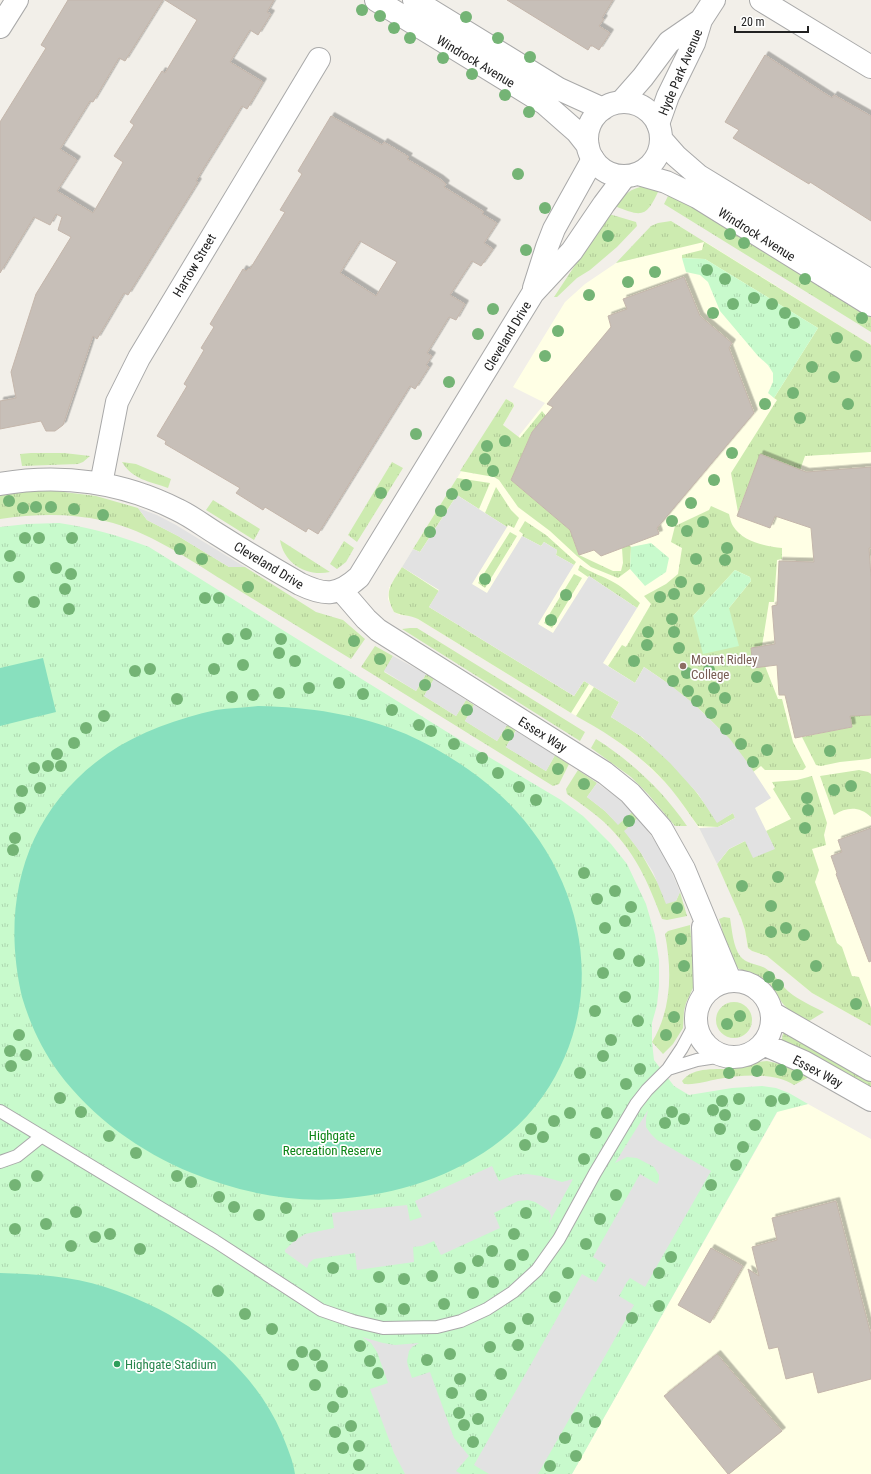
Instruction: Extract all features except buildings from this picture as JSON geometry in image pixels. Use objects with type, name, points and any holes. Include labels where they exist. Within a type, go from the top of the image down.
[{"type":"street","points":[[0,27],[17,0]]},
{"type":"street","name":"Windrock Avenue","points":[[376,0],[544,103],[577,132],[590,152]]},
{"type":"street","name":"Windrock Avenue","points":[[414,0],[560,89],[612,105]]},
{"type":"street","name":"Hyde Park Avenue","points":[[659,132],[668,96],[694,43],[701,20],[714,0]]},
{"type":"street","points":[[761,0],[871,68]]},
{"type":"street","name":"Hyde Park Avenue","points":[[612,105],[643,77],[669,42],[701,20]]},
{"type":"street","name":"Hartow Street","points":[[101,484],[117,402],[128,378],[319,59]]},
{"type":"street","points":[[632,103],[643,108],[652,115],[659,132],[660,146],[656,157],[648,167],[631,175],[612,175],[601,169],[590,152],[587,135],[590,123],[612,105],[632,103]]},
{"type":"street","name":"Windrock Avenue","points":[[659,132],[676,156],[699,176],[871,281]]},
{"type":"street","name":"Cleveland Drive","points":[[533,293],[554,229],[590,152]]},
{"type":"street","name":"Windrock Avenue","points":[[631,175],[666,182],[697,198],[871,305]]},
{"type":"street","name":"Cleveland Drive","points":[[0,484],[32,480],[68,480],[122,488],[148,496],[179,510],[281,573],[314,591],[329,593],[341,590],[359,577],[533,293],[572,251],[604,204],[631,175]]},
{"type":"street","name":"Essex Way","points":[[341,590],[366,619],[378,630],[605,773],[630,793],[661,828],[684,869],[730,980],[720,983],[705,994],[699,1002],[696,1012],[698,1033],[704,1043],[712,1051],[723,1056]]},
{"type":"street","name":"Essex Way","points":[[703,916],[705,994]]},
{"type":"street","points":[[723,1056],[734,1058],[755,1052],[770,1035],[772,1024],[772,1013],[769,1002],[762,992],[753,985],[742,981],[730,980]]},
{"type":"street","name":"Essex Way","points":[[772,1013],[871,1070]]},
{"type":"street","name":"Essex Way","points":[[763,1044],[804,1062],[871,1100]]},
{"type":"lane","points":[[0,1111],[215,1241],[321,1310],[353,1321],[383,1328],[437,1327],[461,1321],[487,1309],[513,1292],[537,1270],[559,1239],[595,1172],[636,1104],[647,1090],[668,1069],[682,1048],[696,1022]]},
{"type":"lane","points":[[668,1069],[697,1060],[723,1056]]},
{"type":"lane","points":[[0,1162],[17,1156],[42,1136]]},
{"type":"shaded area","name":"Mount Ridley College","points":[[704,241],[871,345],[871,1026],[812,993],[767,956],[752,951],[748,948],[741,918],[723,876],[699,828],[671,788],[640,758],[602,730],[571,713],[413,616],[400,615],[394,612],[388,599],[389,588],[506,399],[513,403],[514,406],[503,425],[518,437],[545,403],[513,387],[565,302],[585,284],[616,263]]},
{"type":"shaded area","points":[[457,495],[507,527],[472,584],[487,593],[522,536],[541,546],[544,542],[557,550],[556,555],[574,565],[538,624],[553,633],[589,576],[637,608],[603,663],[635,683],[644,667],[669,684],[694,704],[730,739],[771,798],[755,808],[775,849],[753,858],[745,841],[729,849],[717,864],[699,828],[718,827],[735,818],[733,813],[717,823],[698,794],[670,763],[642,737],[611,717],[619,702],[584,681],[574,696],[429,607],[439,590],[402,567],[413,549],[420,552]]},
{"type":"shaded area","points":[[138,508],[157,515],[176,525],[245,567],[229,567],[178,536],[147,520]]},
{"type":"shaded area","points":[[393,656],[426,674],[416,691],[384,671]]},
{"type":"shaded area","points":[[434,679],[466,700],[456,716],[424,696]]},
{"type":"shaded area","points":[[474,705],[507,725],[497,741],[465,721]]},
{"type":"shaded area","points":[[516,731],[555,755],[546,771],[506,747]]},
{"type":"shaded area","points":[[597,783],[618,798],[632,812],[618,825],[605,811],[587,797]]},
{"type":"shaded area","points":[[638,818],[666,859],[680,892],[676,901],[666,904],[653,872],[624,831]]},
{"type":"shaded area","points":[[808,1104],[871,1139],[871,1474],[572,1474],[778,1111]]},
{"type":"shaded area","points":[[648,1110],[646,1127],[657,1140],[711,1171],[645,1287],[630,1278],[619,1296],[634,1305],[538,1474],[489,1474],[474,1465],[582,1274],[596,1282],[606,1265],[593,1257],[640,1174],[657,1184],[659,1180],[659,1175],[654,1167],[637,1158],[627,1157],[615,1163]]},
{"type":"shaded area","points":[[492,1166],[499,1181],[515,1175],[527,1174],[562,1182],[573,1179],[549,1223],[551,1216],[549,1211],[535,1202],[528,1200],[518,1201],[494,1213],[500,1228],[441,1255],[434,1241],[422,1246],[413,1247],[414,1262],[357,1270],[355,1253],[314,1259],[309,1263],[307,1268],[285,1252],[285,1250],[294,1241],[305,1234],[334,1228],[332,1213],[407,1205],[410,1221],[422,1217],[415,1201]]},
{"type":"shaded area","points":[[362,1337],[395,1345],[419,1343],[412,1347],[409,1351],[407,1361],[408,1366],[412,1378],[430,1372],[454,1438],[469,1456],[456,1471],[461,1474],[405,1474],[394,1453],[370,1389],[388,1383],[377,1352],[371,1343]]},
{"type":"green space","points":[[645,186],[660,188],[652,204],[644,212],[633,212],[615,206],[628,193],[636,188]]},
{"type":"green space","points":[[670,192],[871,314],[871,332],[664,204]]},
{"type":"green space","points":[[609,214],[636,222],[637,226],[617,247],[590,270],[577,278],[557,297],[554,297]]},
{"type":"green space","points":[[671,221],[871,345],[871,452],[805,456],[795,484],[760,455],[738,512],[731,473],[777,400],[774,398],[818,328],[705,259],[682,258],[682,255],[702,250],[704,242],[616,263],[651,226],[658,223]]},
{"type":"green space","points":[[682,258],[705,259],[818,328],[774,398],[768,393],[773,382],[773,373],[768,365],[758,356],[720,311],[708,282],[700,275],[686,272]]},
{"type":"green space","points":[[506,399],[513,403],[514,406],[503,425],[520,438],[542,411],[546,416],[532,432],[511,480],[570,530],[579,555],[613,571],[621,571],[623,563],[622,548],[629,545],[631,547],[630,569],[618,578],[591,567],[577,556],[550,531],[518,507],[499,480],[494,477],[460,471]]},
{"type":"green space","points":[[64,453],[90,456],[78,464],[22,466],[20,454]]},
{"type":"green space","points":[[122,462],[136,464],[171,479],[168,488],[136,476],[126,468]]},
{"type":"green space","points":[[392,462],[403,468],[357,542],[348,535]]},
{"type":"green space","points":[[457,478],[490,483],[479,509],[457,495],[420,552],[413,549]]},
{"type":"green space","points":[[496,487],[511,510],[519,518],[514,528],[508,525],[507,527],[485,513]]},
{"type":"green space","points":[[48,490],[96,496],[138,508],[147,520],[178,536],[229,567],[245,567],[316,612],[343,620],[365,639],[351,659],[167,546],[137,531],[92,518],[39,515],[0,519],[0,493]]},
{"type":"green space","points":[[213,500],[260,529],[254,540],[206,510]]},
{"type":"green space","points":[[711,506],[729,514],[733,526],[742,536],[755,542],[782,548],[782,559],[777,560],[774,602],[769,602],[762,646],[751,648],[753,668],[765,666],[778,699],[782,699],[793,742],[806,767],[803,770],[765,770],[761,766],[753,772],[718,727],[690,701],[660,678],[644,667],[635,683],[608,666],[622,645],[626,647],[651,604],[644,596],[666,584],[678,574],[682,548],[671,542],[675,526],[709,510]],"holes":[[[735,570],[750,577],[751,581],[729,608],[693,616]]]},
{"type":"green space","points":[[525,521],[546,535],[576,562],[574,565],[556,555],[557,550],[544,542],[541,546],[522,536],[523,534],[519,531]]},
{"type":"green space","name":"Highgate Recreation Reserve","points":[[59,523],[105,532],[149,547],[452,735],[561,800],[583,816],[611,844],[627,864],[646,904],[655,935],[659,960],[657,1005],[652,1023],[654,1060],[674,1086],[689,1095],[732,1088],[762,1086],[776,1088],[789,1093],[808,1104],[777,1112],[572,1474],[0,1474],[0,527]]},
{"type":"green space","points":[[510,532],[517,536],[485,588],[478,583]]},
{"type":"green space","points":[[280,540],[330,572],[313,572],[298,567],[286,556]]},
{"type":"green space","points":[[344,541],[354,548],[346,562],[337,569],[330,564]]},
{"type":"green space","points":[[651,543],[669,558],[666,572],[645,586],[630,569],[631,547]]},
{"type":"green space","points":[[580,565],[622,587],[640,603],[637,608],[578,570]]},
{"type":"green space","points":[[402,567],[439,591],[429,607],[574,696],[584,681],[589,684],[571,713],[418,619],[394,612],[389,599],[389,593],[392,584]]},
{"type":"green space","points":[[735,570],[750,577],[751,581],[729,608],[739,646],[703,654],[693,616]]},
{"type":"green space","points":[[574,574],[582,578],[552,628],[544,623]]},
{"type":"green space","points":[[417,628],[585,732],[580,741],[402,629]]},
{"type":"green space","points":[[375,646],[393,656],[384,672],[416,691],[426,674],[434,679],[424,696],[456,716],[466,700],[474,705],[465,721],[497,741],[507,725],[516,730],[506,747],[546,771],[555,755],[569,764],[559,784],[553,786],[361,667]]},
{"type":"green space","points":[[43,658],[56,712],[0,726],[0,668]]},
{"type":"green space","points":[[594,687],[619,702],[611,717],[659,751],[695,790],[717,822],[733,813],[735,818],[718,827],[698,826],[671,789],[639,757],[615,739],[576,716]]},
{"type":"green space","points":[[258,706],[315,710],[370,721],[406,734],[454,760],[498,793],[527,824],[551,859],[568,897],[579,937],[582,977],[577,1018],[564,1058],[543,1096],[525,1118],[504,1138],[457,1168],[431,1179],[404,1188],[376,1194],[348,1198],[308,1199],[288,1198],[249,1191],[192,1173],[154,1155],[136,1144],[118,1132],[86,1104],[72,1089],[53,1064],[42,1046],[29,1017],[22,997],[16,962],[14,927],[18,893],[26,861],[38,831],[56,803],[79,777],[107,754],[132,739],[160,727],[202,713],[216,710]]},
{"type":"green space","points":[[871,715],[871,758],[821,766],[816,765],[802,737],[852,727],[850,716]]},
{"type":"green space","points":[[596,739],[622,757],[646,778],[668,801],[687,826],[675,826],[648,794],[631,777],[591,748]]},
{"type":"green space","points":[[578,770],[597,783],[587,797],[605,811],[618,824],[632,812],[638,818],[625,831],[641,853],[660,887],[676,901],[680,892],[687,916],[667,920],[662,919],[651,891],[639,867],[624,844],[600,818],[567,794],[566,789]]},
{"type":"green space","points":[[859,770],[871,774],[871,817],[857,809],[844,810],[834,815],[820,776]]},
{"type":"green space","points":[[812,776],[827,823],[824,835],[826,845],[812,849],[819,870],[815,882],[837,943],[842,947],[852,976],[859,977],[871,1008],[871,1026],[812,993],[767,956],[752,951],[748,948],[741,918],[717,864],[729,849],[745,841],[774,848],[766,831],[791,819],[773,789],[775,787],[772,782],[797,780]]},
{"type":"green space","points":[[724,917],[730,918],[734,943],[742,959],[765,968],[772,973],[793,995],[824,1012],[806,1023],[786,1008],[768,982],[736,967],[730,958],[726,947],[719,919]]},
{"type":"green space","points":[[690,925],[695,977],[693,988],[684,1011],[683,1028],[673,1044],[663,1054],[652,1042],[659,1029],[667,1003],[669,990],[669,962],[665,934],[668,931]]},
{"type":"green space","points":[[738,1002],[747,1007],[751,1013],[751,1027],[747,1033],[738,1038],[730,1038],[721,1033],[717,1027],[716,1016],[721,1007],[727,1003]]},
{"type":"green space","points":[[784,1030],[802,1043],[871,1081],[871,1088],[807,1051],[781,1042]]},
{"type":"green space","points":[[767,1061],[785,1065],[811,1076],[794,1085],[777,1078],[767,1076],[727,1078],[693,1084],[684,1084],[682,1081],[687,1076],[699,1071],[734,1068]]},
{"type":"green space","name":"Highgate Stadium","points":[[0,1273],[53,1276],[92,1283],[133,1297],[186,1325],[210,1342],[232,1361],[251,1383],[268,1407],[282,1434],[295,1474],[0,1474]]},
{"type":"place","name":"Mount Ridley College","points":[[683,666]]},
{"type":"place","name":"Highgate Stadium","points":[[117,1364]]}]
